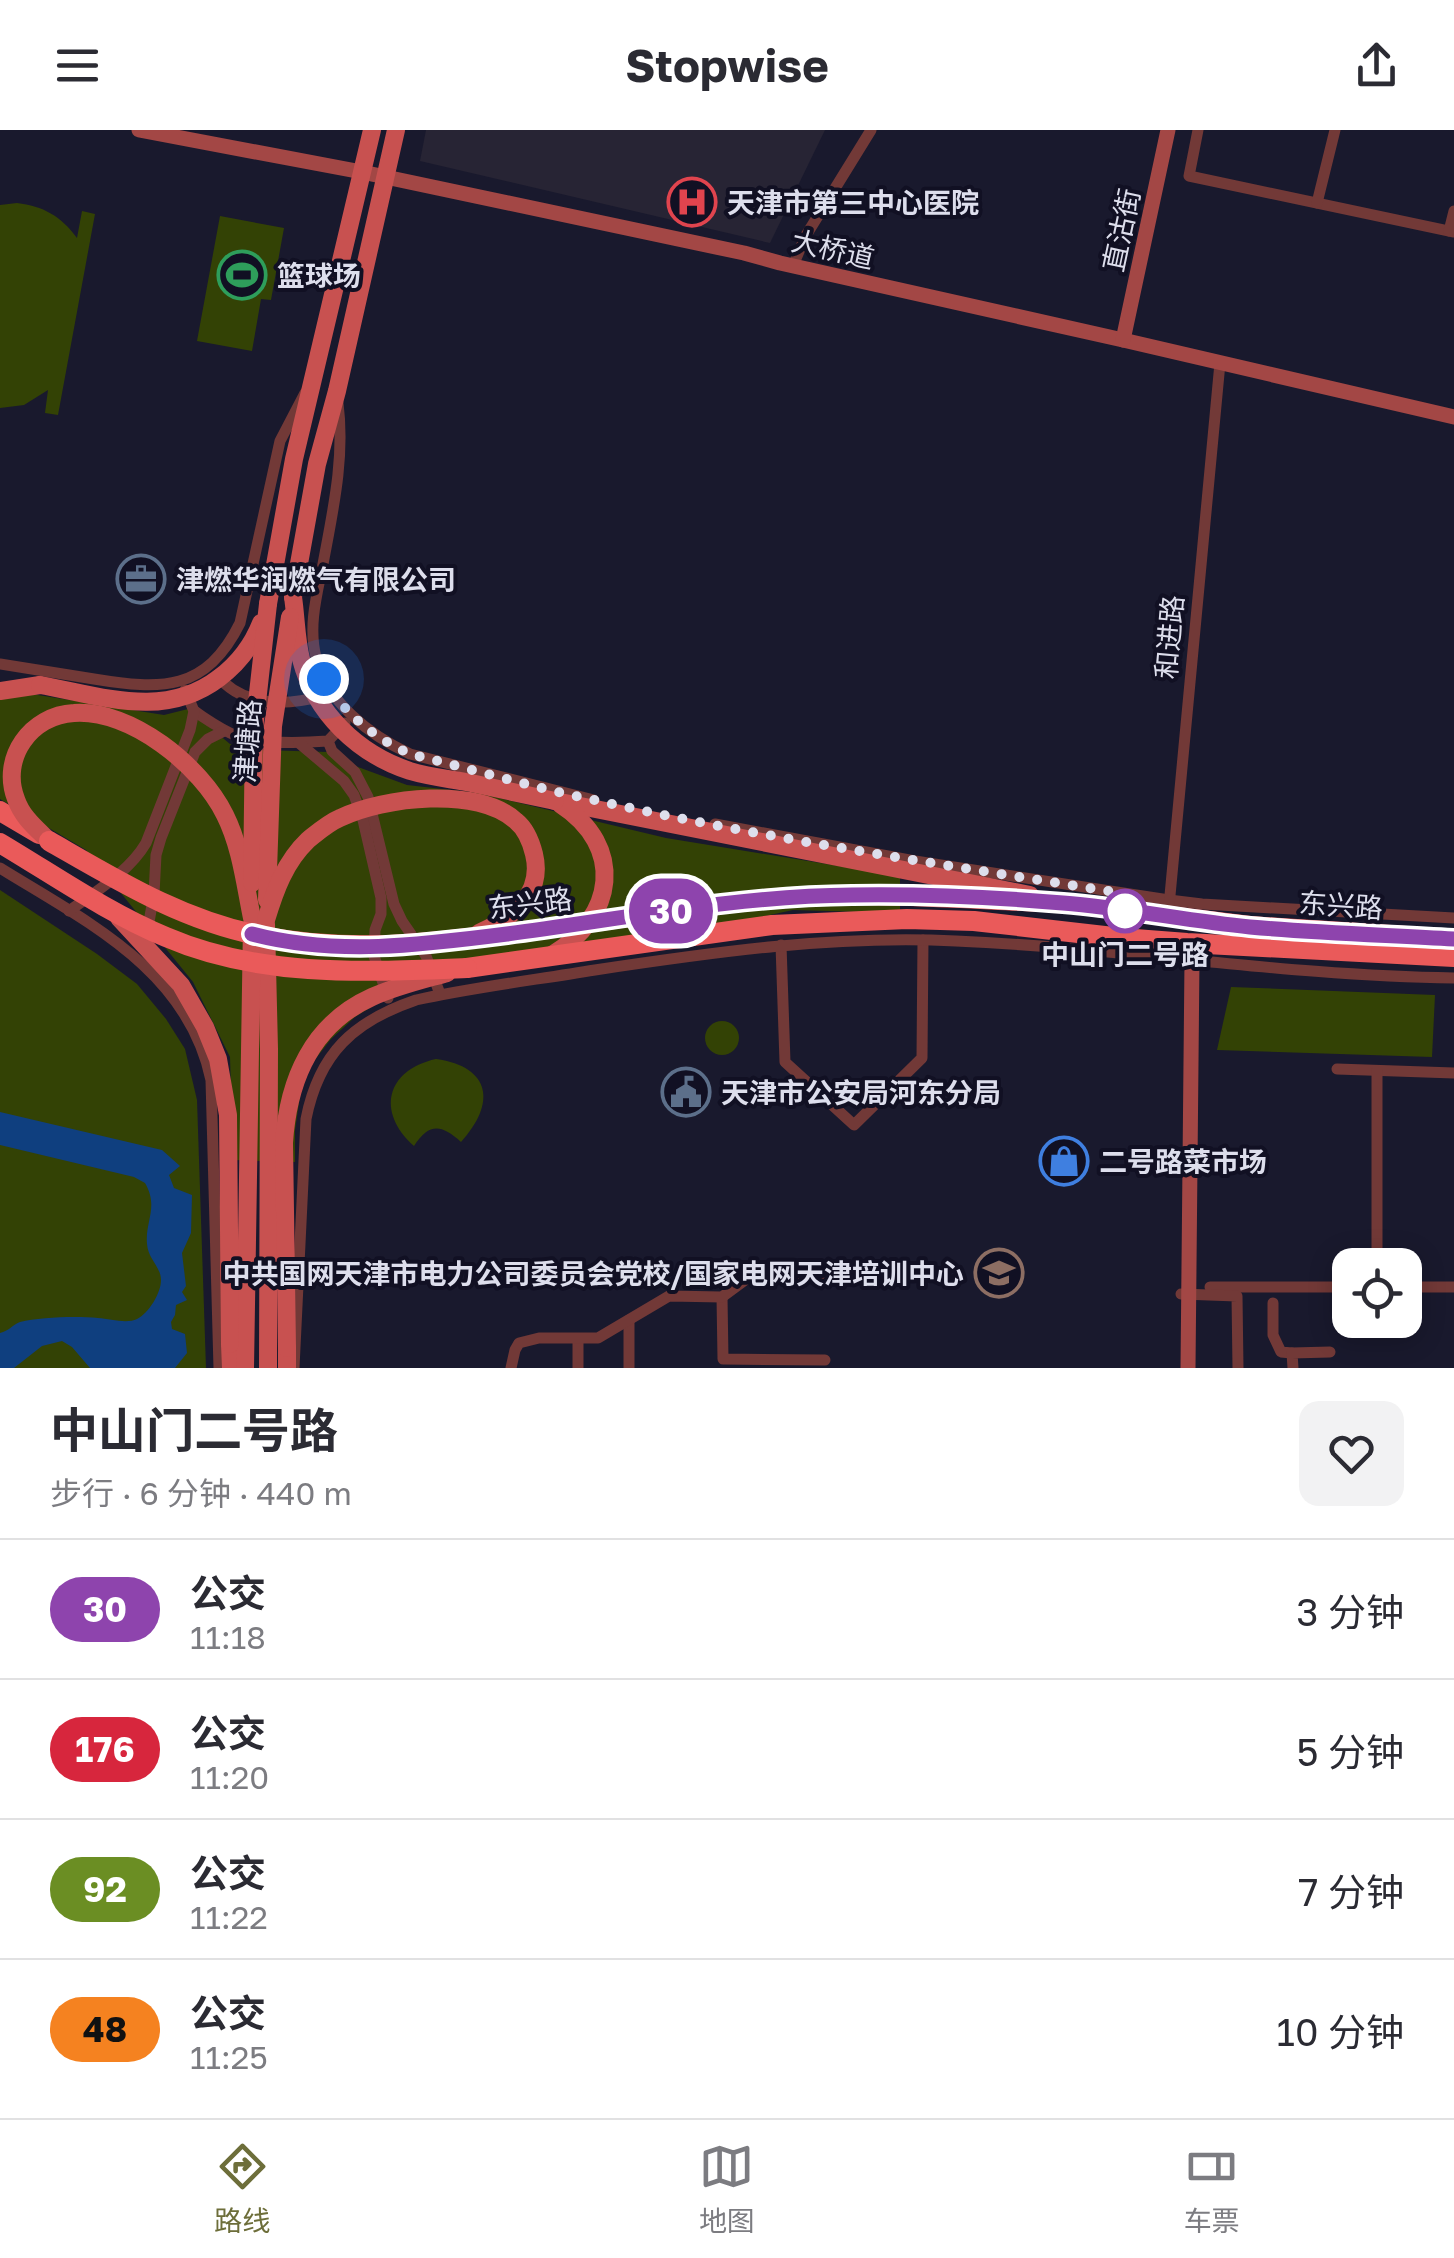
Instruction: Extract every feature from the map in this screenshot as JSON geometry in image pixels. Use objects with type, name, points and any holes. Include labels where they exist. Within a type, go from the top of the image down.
[{"type":"highway","name":"东兴路","points":[[0,810],[174,909],[259,936],[325,946],[464,940],[769,899],[853,895],[1169,908],[1336,942],[1454,957]]},
{"type":"highway","name":"东兴路","points":[[0,843],[132,921],[180,943],[263,964],[357,972],[467,968],[549,957],[576,946],[772,925],[907,919],[974,921],[1122,938],[1195,951],[1454,939]]},
{"type":"highway","points":[[1169,908],[1202,904]]},
{"type":"main road","name":"津塘路","points":[[268,1368],[269,1050],[259,919],[254,729],[268,604],[294,460],[372,130]]},
{"type":"main road","name":"津塘路","points":[[245,1368],[259,919],[273,726],[318,464],[396,130]]},
{"type":"main road","points":[[293,597],[301,660],[324,710],[361,746],[412,772],[1066,903]]},
{"type":"main road","points":[[0,678],[139,703],[170,702],[203,690],[239,661],[249,649],[268,604]]},
{"type":"main road","points":[[0,691],[40,684]]},
{"type":"main road","points":[[49,841],[23,814],[16,799],[12,768],[21,742],[39,724],[64,714],[76,712],[120,722],[172,752],[214,796],[232,832],[259,919]]},
{"type":"main road","points":[[259,919],[283,873],[307,842],[326,826],[352,813],[385,804],[456,799],[489,805],[515,819],[531,844],[536,866],[532,890],[520,908],[500,923],[464,940]]},
{"type":"main road","points":[[555,801],[586,827],[598,846],[606,877],[596,914],[576,946]]},
{"type":"main road","points":[[108,906],[182,986],[218,1059],[228,1115],[231,1368]]},
{"type":"main road","points":[[292,1363],[284,1143],[286,1114],[299,1068],[322,1035],[354,1006],[388,990],[467,968]]},
{"type":"street","name":"大桥道","points":[[140,130],[362,172],[744,253],[1454,417]]},
{"type":"street","points":[[793,266],[814,222],[871,130]]},
{"type":"street","name":"直沽街","points":[[1123,340],[1168,130]]},
{"type":"street","points":[[1198,130],[1188,176],[1452,231],[1454,211]]},
{"type":"street","points":[[1317,203],[1335,130]]},
{"type":"street","name":"和进路","points":[[1169,908],[1220,362]]},
{"type":"street","points":[[0,664],[133,685],[170,685],[209,665],[226,648],[240,623],[280,441],[316,372]]},
{"type":"street","points":[[337,391],[342,433],[313,616],[316,656],[332,694],[383,741],[410,754],[592,800],[1169,908]]},
{"type":"street","points":[[209,665],[226,686],[244,698],[298,703],[332,694]]},
{"type":"street","points":[[181,681],[194,711],[242,738],[299,743],[328,741],[353,715]]},
{"type":"street","points":[[69,911],[138,857],[190,730],[194,711]]},
{"type":"street","points":[[142,962],[154,894],[156,855],[162,838],[194,752],[224,730]]},
{"type":"street","points":[[328,741],[332,751],[355,772],[368,797],[394,904],[426,956],[440,994]]},
{"type":"street","points":[[299,743],[344,780],[363,820],[382,898],[374,956],[391,1008]]},
{"type":"street","points":[[0,868],[142,962],[190,1020],[210,1080],[220,1368]]},
{"type":"street","points":[[1202,904],[1454,918]]},
{"type":"street","points":[[781,945],[785,1062],[854,1125],[922,1058],[923,940]]},
{"type":"street","points":[[292,1363],[310,1098],[331,1055],[344,1040],[360,1025],[391,1008],[440,994],[694,954],[781,945],[923,940],[1195,951],[1289,970],[1454,978]]},
{"type":"street","points":[[1185,1368],[1195,951]]},
{"type":"street","points":[[1337,1069],[1454,1074]]},
{"type":"street","points":[[1377,1070],[1377,1248]]},
{"type":"street","points":[[511,1368],[519,1343],[539,1338],[598,1338],[670,1296],[722,1297],[749,1277],[823,1276]]},
{"type":"street","points":[[1210,1287],[1332,1287]]},
{"type":"street","points":[[1422,1287],[1454,1287]]},
{"type":"street","points":[[1184,1294],[1237,1296],[1238,1368]]},
{"type":"street","points":[[722,1297],[727,1364],[824,1360]]},
{"type":"street","points":[[1273,1303],[1273,1336],[1281,1352],[1330,1352]]},
{"type":"street","points":[[629,1320],[630,1368]]},
{"type":"street","points":[[578,1339],[578,1368]]},
{"type":"street","points":[[1292,1352],[1293,1368]]},
{"type":"shaded area","name":"天津市第三中心医院","points":[[426,130],[825,130],[770,243],[420,161]]},
{"type":"green space","points":[[17,203],[51,213],[77,238],[82,211],[95,214],[58,415],[45,413],[48,390],[24,405],[0,408],[0,205]]},
{"type":"green space","points":[[220,216],[284,228],[271,300],[261,299],[252,351],[197,341]]},
{"type":"green space","points":[[0,689],[164,715],[188,709],[230,744],[262,750],[328,752],[407,785],[478,793],[666,838],[900,876],[900,913],[793,910],[702,930],[468,964],[383,1000],[355,1017],[331,1039],[310,1066],[300,1096],[295,1162],[233,1160],[230,1057],[193,982],[86,850],[0,799]]},
{"type":"green space","points":[[0,890],[137,984],[185,1049],[197,1100],[206,1368],[0,1368]]},
{"type":"green space","points":[[1231,987],[1435,995],[1432,1057],[1217,1050]]},
{"type":"green space","points":[[722,1021],[734,1026],[739,1038],[734,1050],[722,1055],[710,1050],[705,1038],[710,1026]]},
{"type":"green space","points":[[436,1059],[455,1063],[478,1079],[483,1089],[480,1114],[461,1142],[436,1129],[425,1133],[414,1146],[394,1120],[392,1094],[406,1072]]},
{"type":"water","points":[[0,1112],[162,1150],[180,1166],[169,1175],[174,1188],[192,1195],[191,1233],[182,1253],[186,1286],[182,1292],[187,1300],[176,1305],[171,1322],[172,1329],[185,1334],[187,1353],[175,1368],[90,1368],[62,1341],[42,1346],[14,1368],[0,1368],[0,1333],[17,1323],[69,1317],[133,1320],[150,1307],[161,1280],[147,1244],[151,1199],[145,1183],[134,1177],[0,1145]]},
{"type":"bus line","name":"30","points":[[252,934],[325,946],[410,945],[715,905],[853,895],[1066,903],[1250,926],[1454,939]]},
{"type":"place","name":"天津市第三中心医院","points":[[692,202]]},
{"type":"place","name":"篮球场","points":[[242,275]]},
{"type":"place","name":"津燃华润燃气有限公司","points":[[141,579]]},
{"type":"place","name":"中山门二号路","points":[[1125,911]]},
{"type":"place","name":"天津市公安局河东分局","points":[[686,1092]]},
{"type":"place","name":"二号路菜市场","points":[[1064,1161]]},
{"type":"place","name":"中共国网天津市电力公司委员会党校/国家电网天津培训中心","points":[[999,1273]]},
{"type":"route","points":[[324,679],[332,694],[353,715],[383,741],[410,754],[592,800],[687,819],[915,862],[1133,895],[1125,911]]}]
